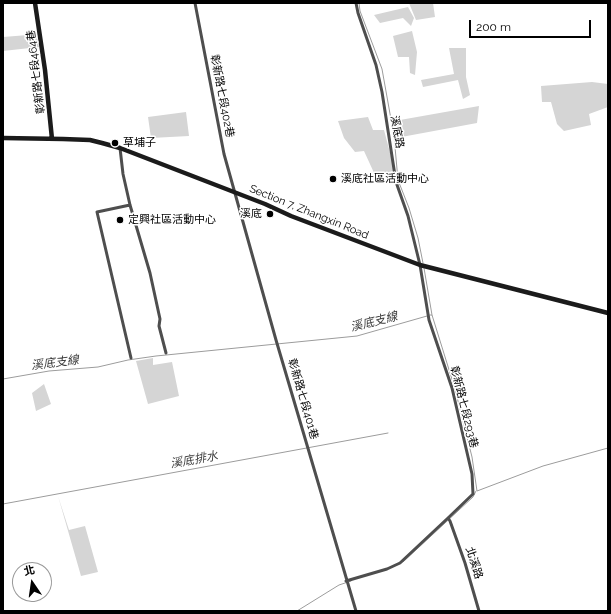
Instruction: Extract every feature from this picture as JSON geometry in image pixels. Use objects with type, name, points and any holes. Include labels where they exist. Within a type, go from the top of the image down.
[{"type":"street","name":"彰新路七段464巷","points":[[35,3],[46,77],[52,139]]},
{"type":"street","name":"彰新路七段402巷","points":[[195,3],[219,130],[234,192]]},
{"type":"street","name":"溪底路","points":[[356,3],[376,65],[396,182],[408,216],[420,265]]},
{"type":"street","name":"Section 7, Zhangxin Road","points":[[3,138],[90,140],[120,148],[234,192],[291,216],[420,265],[608,313]]},
{"type":"street","points":[[120,148],[130,205],[150,273],[160,319],[159,326],[166,353]]},
{"type":"street","name":"彰新路七段401巷","points":[[234,192],[346,581],[356,611]]},
{"type":"street","points":[[130,205],[97,212],[131,358]]},
{"type":"street","name":"彰新路七段293巷","points":[[346,581],[387,569],[400,563],[449,520],[473,494],[472,474],[452,388],[429,320],[420,265]]},
{"type":"street","name":"北溪路","points":[[449,520],[467,570],[479,611]]},
{"type":"shaded area","points":[[409,3],[433,3],[435,17],[416,20]]},
{"type":"shaded area","points":[[408,7],[414,18],[411,26],[403,18],[380,23],[374,15]]},
{"type":"shaded area","points":[[412,31],[417,52],[415,75],[410,73],[409,57],[398,57],[393,36]]},
{"type":"shaded area","points":[[28,35],[29,39],[37,38],[39,47],[3,51],[3,37]]},
{"type":"shaded area","points":[[449,48],[466,48],[466,77],[470,95],[463,99],[458,80],[423,87],[421,80],[454,74]]},
{"type":"shaded area","points":[[592,82],[608,84],[608,107],[589,114],[591,125],[564,131],[557,124],[551,102],[542,102],[541,86]]},
{"type":"shaded area","points":[[479,106],[477,123],[396,138],[393,127],[400,120]]},
{"type":"shaded area","points":[[186,112],[189,136],[151,138],[148,117]]},
{"type":"shaded area","points":[[368,117],[373,130],[384,130],[393,164],[393,171],[375,175],[364,151],[355,152],[344,138],[338,121]]},
{"type":"shaded area","points":[[153,358],[153,365],[172,362],[179,396],[148,404],[136,361]]},
{"type":"shaded area","points":[[44,384],[51,404],[36,411],[32,393]]},
{"type":"shaded area","points":[[58,496],[69,530],[85,526],[98,572],[81,576]]},
{"type":"waterway","points":[[359,3],[360,11],[382,69],[394,136],[398,180],[409,208],[418,238],[423,263]]},
{"type":"waterway","points":[[424,268],[432,315]]},
{"type":"waterway","name":"溪底支線","points":[[430,315],[432,315],[455,389],[472,457],[477,491],[543,466],[608,448]]},
{"type":"waterway","name":"溪底支線","points":[[3,379],[49,371],[98,367],[128,360],[156,356],[357,336],[427,316]]},
{"type":"waterway","name":"溪底排水","points":[[3,504],[388,433]]},
{"type":"waterway","points":[[403,562],[473,497],[476,491]]},
{"type":"waterway","points":[[297,611],[339,585],[351,581]]},
{"type":"place","name":"草埔子","points":[[115,143]]},
{"type":"place","name":"溪底社區活動中心","points":[[333,179]]},
{"type":"place","name":"溪底","points":[[270,214]]},
{"type":"place","name":"定興社區活動中心","points":[[120,220]]}]
